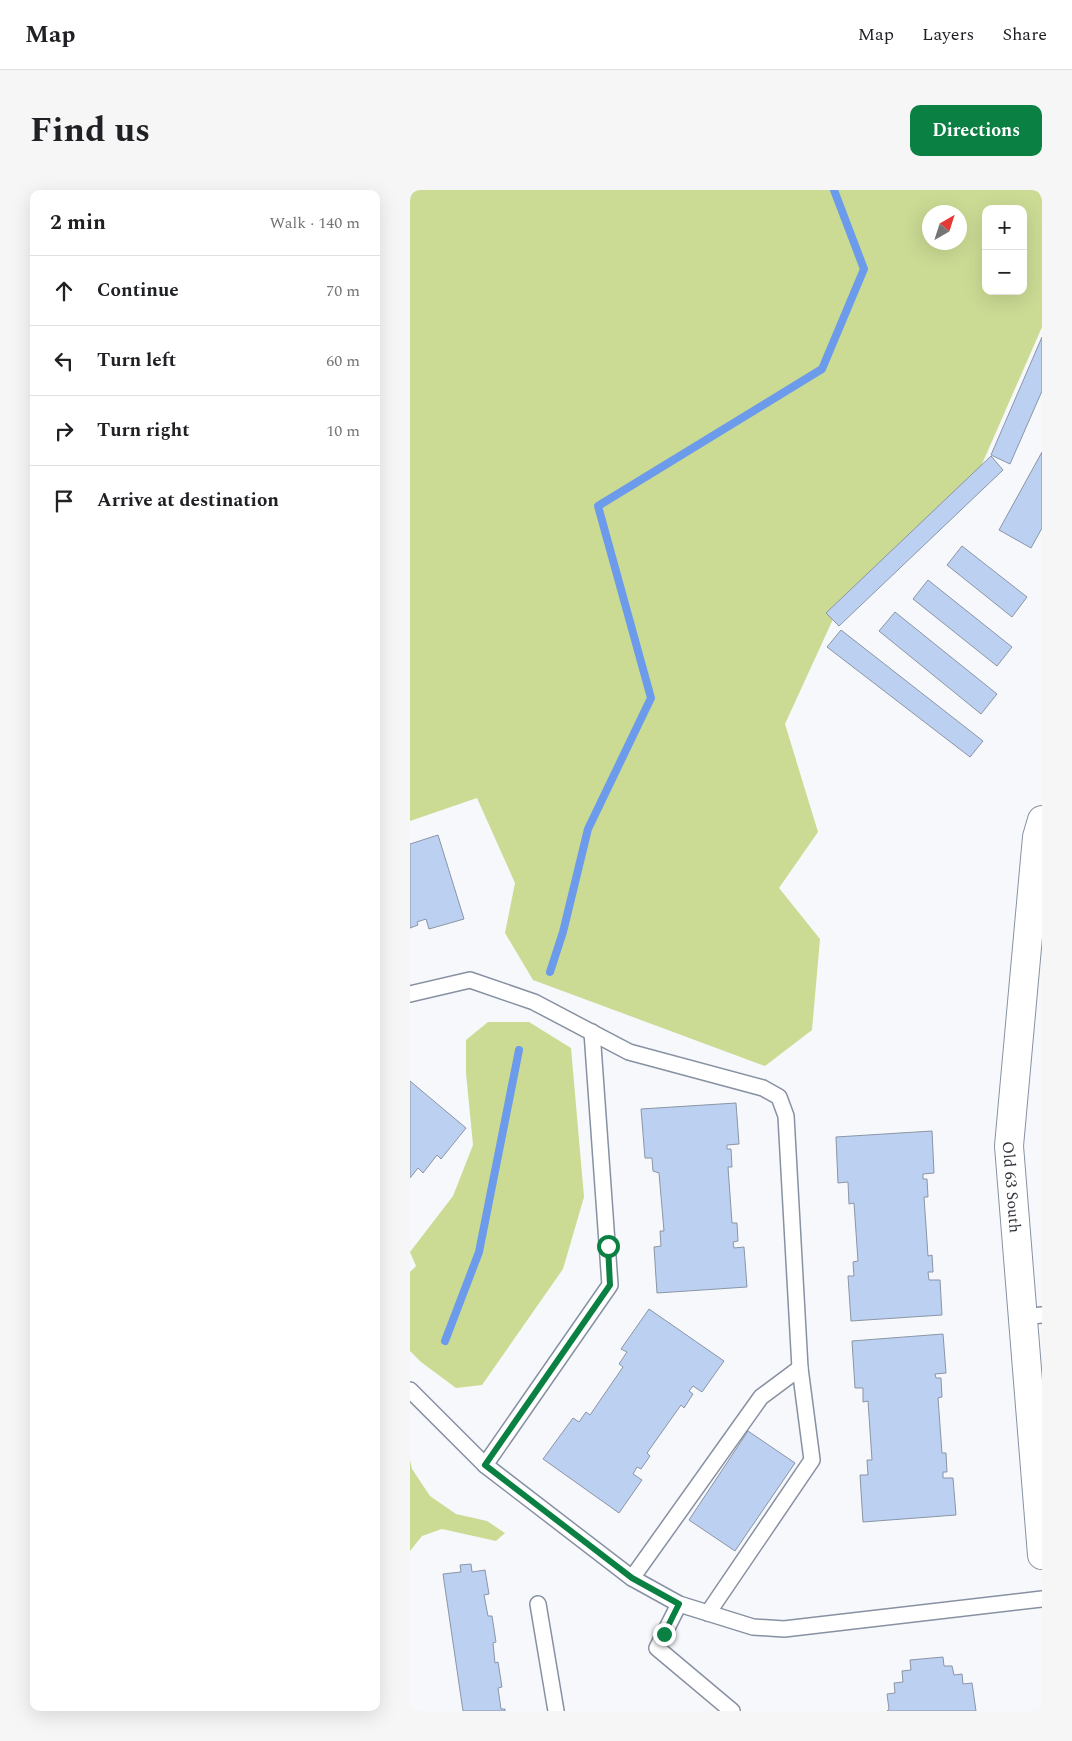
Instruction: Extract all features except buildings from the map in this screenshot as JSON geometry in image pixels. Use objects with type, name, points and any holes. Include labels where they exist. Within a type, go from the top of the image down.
[{"type":"main road","name":"Old 63 South","points":[[1042,820],[1037,837],[1009,1146],[1032,1316],[1042,1555]]},
{"type":"lane","points":[[410,994],[470,980],[534,1002],[629,1052],[763,1088],[779,1097],[786,1116],[800,1368],[812,1460],[708,1613]]},
{"type":"lane","points":[[485,1465],[610,1285],[592,1032]]},
{"type":"lane","points":[[632,1578],[760,1396],[800,1368]]},
{"type":"lane","points":[[410,1390],[485,1465],[632,1578],[679,1604],[753,1627],[784,1629],[1042,1599]]},
{"type":"lane","points":[[538,1604],[556,1711]]},
{"type":"lane","points":[[679,1604],[657,1648],[732,1711]]},
{"type":"green space","points":[[410,190],[1038,190],[1042,199],[1042,327],[979,471],[834,617],[785,724],[818,832],[779,888],[820,939],[812,1030],[765,1066],[533,980],[505,933],[515,883],[477,798],[410,821]]},
{"type":"green space","points":[[488,1022],[529,1022],[571,1048],[584,1197],[563,1269],[482,1385],[456,1388],[421,1362],[410,1351],[410,1272],[416,1266],[410,1252],[453,1196],[473,1145],[466,1073],[466,1040]]},
{"type":"green space","points":[[410,1460],[412,1469],[430,1496],[456,1514],[487,1521],[505,1533],[496,1541],[442,1529],[422,1536],[410,1551]]},
{"type":"waterway","points":[[550,972],[563,932],[588,829],[651,698],[598,506],[822,369],[864,269],[834,190]]},
{"type":"waterway","points":[[445,1341],[479,1252],[519,1050]]},
{"type":"route","points":[[608,1246],[610,1285],[485,1465],[632,1578],[679,1604],[664,1634]]}]
